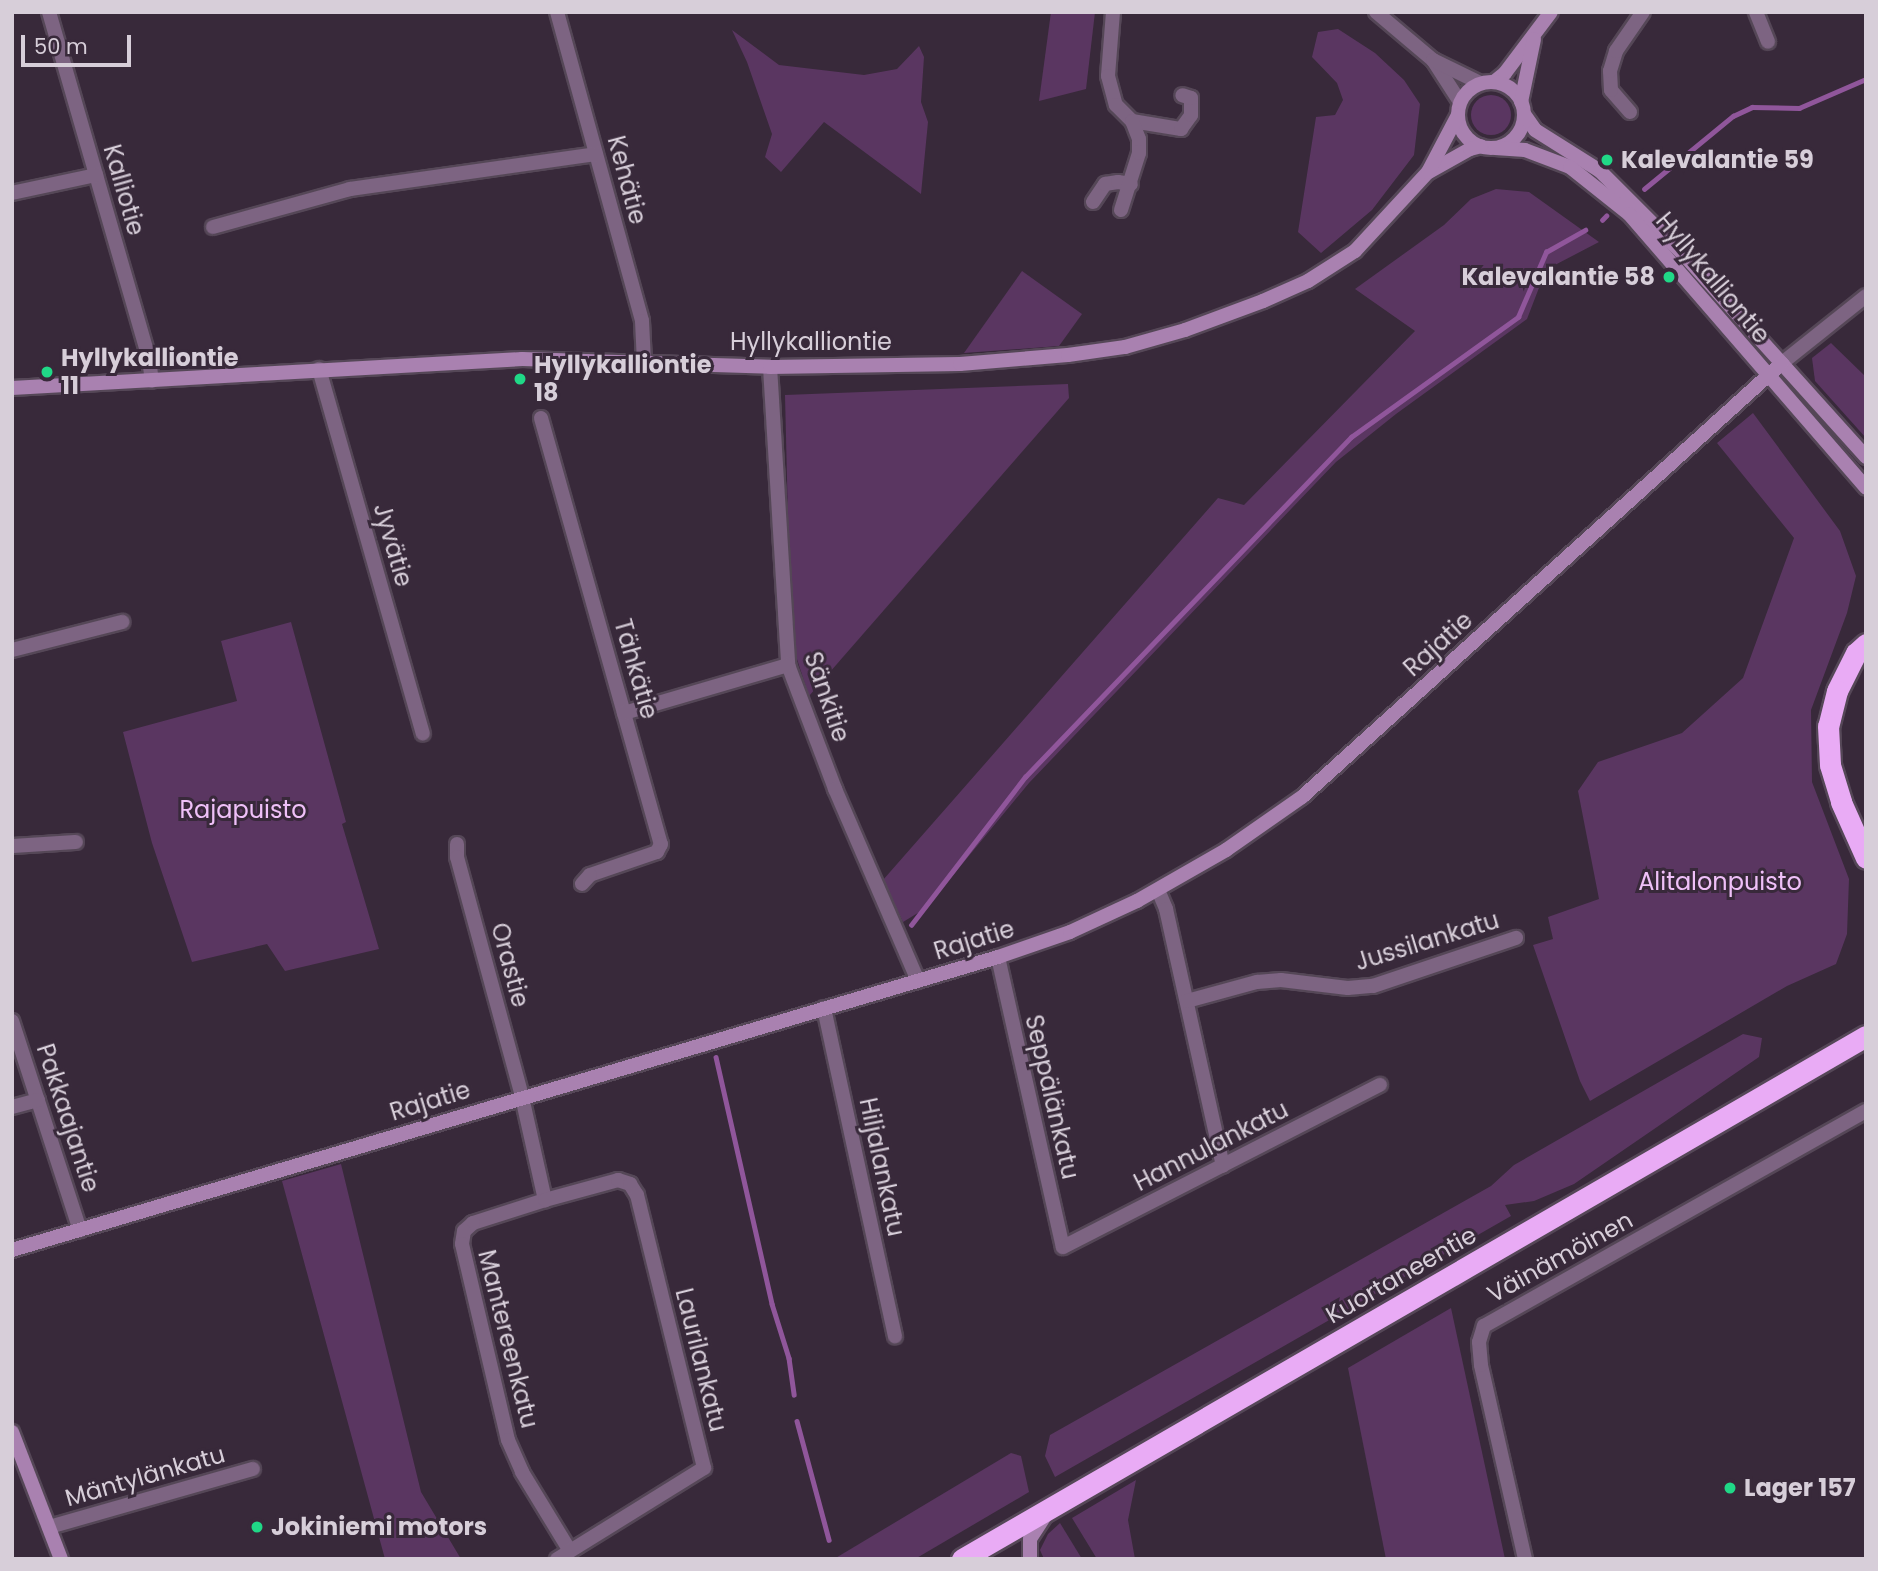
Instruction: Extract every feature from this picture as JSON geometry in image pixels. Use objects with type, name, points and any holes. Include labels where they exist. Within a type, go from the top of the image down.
[{"type":"highway","points":[[1866,644],[1856,653],[1837,691],[1828,726],[1830,765],[1841,802],[1866,858]]},
{"type":"highway","name":"Kuortaneentie","points":[[962,1559],[1866,1036]]},
{"type":"main road","points":[[1534,38],[1516,136],[1488,147],[1469,140],[1461,129],[1459,108],[1468,90],[1487,83],[1534,38],[1551,12]]},
{"type":"main road","points":[[1487,83],[1505,85],[1523,108]]},
{"type":"main road","name":"Hyllykalliontie","points":[[12,388],[522,359],[770,367],[960,364],[1068,355],[1125,347],[1185,330],[1308,281],[1356,251],[1428,172],[1459,108]]},
{"type":"main road","name":"Hyllykalliontie","points":[[1523,108],[1535,130],[1575,153],[1608,179],[1686,257],[1866,457]]},
{"type":"main road","name":"Hyllykalliontie","points":[[1428,172],[1470,149],[1488,147],[1536,153],[1570,167],[1597,186],[1629,214],[1767,377],[1866,488]]},
{"type":"main road","name":"Rajatie","points":[[12,1250],[998,957],[1070,932],[1158,890],[1226,850],[1302,797],[1782,363]]},
{"type":"main road","points":[[12,1432],[61,1559]]},
{"type":"main road","points":[[1030,1559],[1030,1539],[1052,1507]]},
{"type":"street","name":"Kalliotie","points":[[49,12],[149,358],[152,381]]},
{"type":"street","name":"Kehätie","points":[[556,12],[642,321],[644,362]]},
{"type":"street","points":[[1113,12],[1108,76],[1116,105],[1132,121],[1139,139],[1139,153],[1121,210]]},
{"type":"street","points":[[1376,12],[1433,60],[1487,83]]},
{"type":"street","points":[[1630,112],[1611,90],[1610,71],[1616,51],[1643,12]]},
{"type":"street","points":[[1756,12],[1768,42]]},
{"type":"street","points":[[1433,60],[1459,108]]},
{"type":"street","points":[[1132,121],[1181,129],[1191,115],[1191,99],[1182,95]]},
{"type":"street","points":[[213,227],[350,189],[596,154]]},
{"type":"street","points":[[12,193],[96,175]]},
{"type":"street","points":[[1093,202],[1105,184],[1131,184]]},
{"type":"street","points":[[1782,363],[1866,296]]},
{"type":"street","name":"Sänkitie","points":[[770,367],[788,664],[835,789],[918,981]]},
{"type":"street","name":"Jyvätie","points":[[319,369],[423,733]]},
{"type":"street","name":"Tähkätie","points":[[541,418],[661,844],[657,852],[590,875],[582,884]]},
{"type":"street","points":[[12,650],[122,622]]},
{"type":"street","points":[[624,713],[788,664]]},
{"type":"street","points":[[12,846],[76,842]]},
{"type":"street","name":"Orastie","points":[[457,845],[457,857],[523,1097]]},
{"type":"street","points":[[1158,890],[1166,909],[1223,1166]]},
{"type":"street","name":"Jussilankatu","points":[[1187,1001],[1257,982],[1281,980],[1348,988],[1373,986],[1516,937]]},
{"type":"street","name":"Seppälänkatu","points":[[998,957],[1063,1247]]},
{"type":"street","name":"Hiljalankatu","points":[[824,1008],[895,1336]]},
{"type":"street","name":"Pakkaajantie","points":[[12,1021],[80,1230]]},
{"type":"street","name":"Hannulankatu","points":[[1063,1247],[1380,1085]]},
{"type":"street","points":[[523,1097],[545,1200]]},
{"type":"street","points":[[12,1107],[38,1100]]},
{"type":"street","name":"Väinämöinen","points":[[1525,1559],[1481,1365],[1479,1342],[1484,1326],[1866,1111]]},
{"type":"street","name":"Laurilankatu","points":[[545,1200],[618,1180],[630,1184],[638,1195],[704,1468],[557,1559]]},
{"type":"street","name":"Mantereenkatu","points":[[545,1200],[473,1223],[464,1231],[462,1244],[508,1440],[522,1472],[570,1551]]},
{"type":"street","name":"Mäntylänkatu","points":[[49,1527],[253,1469]]},
{"type":"green space","points":[[1051,12],[1095,12],[1086,89],[1039,101]]},
{"type":"green space","points":[[1338,29],[1375,53],[1404,80],[1420,104],[1414,155],[1372,210],[1321,253],[1298,232],[1316,117],[1335,115],[1343,100],[1337,83],[1312,57],[1318,32]]},
{"type":"green space","points":[[732,30],[779,65],[864,75],[897,69],[919,46],[924,57],[921,102],[928,122],[921,194],[824,122],[781,172],[765,157],[772,134],[747,62]]},
{"type":"green space","points":[[1491,95],[1505,101],[1511,115],[1505,129],[1491,135],[1477,129],[1471,115],[1477,101]]},
{"type":"green space","points":[[1496,189],[1529,192],[1599,242],[1553,266],[1542,280],[1527,319],[1396,414],[1336,462],[1029,783],[926,908],[903,922],[883,880],[1218,498],[1244,505],[1415,331],[1355,289],[1444,225],[1471,199]]},
{"type":"green space","points":[[1022,271],[1082,314],[1059,346],[964,353]]},
{"type":"green space","points":[[1831,343],[1866,377],[1866,438],[1815,381],[1812,358]]},
{"type":"green space","points":[[1068,384],[1069,398],[809,696],[794,650],[790,602],[785,395]]},
{"type":"green space","name":"Alitalonpuisto","points":[[1753,413],[1840,531],[1856,576],[1847,613],[1811,710],[1812,782],[1849,879],[1847,934],[1836,964],[1787,986],[1590,1101],[1580,1081],[1533,945],[1553,939],[1548,917],[1599,899],[1578,791],[1598,762],[1682,733],[1743,678],[1794,538],[1717,443]]},
{"type":"green space","name":"Rajapuisto","points":[[291,622],[346,822],[342,824],[379,949],[285,971],[267,944],[192,962],[152,843],[123,732],[237,701],[221,641]]},
{"type":"green space","points":[[1743,1034],[1762,1038],[1759,1057],[1574,1184],[1534,1201],[1505,1205],[1511,1216],[1055,1477],[1045,1456],[1050,1435],[1491,1186],[1514,1165]]},
{"type":"green space","points":[[341,1164],[421,1492],[461,1559],[385,1559],[282,1181]]},
{"type":"green space","points":[[1451,1308],[1505,1559],[1386,1559],[1348,1368]]},
{"type":"green space","points":[[1011,1453],[1021,1456],[1029,1492],[915,1559],[834,1559]]},
{"type":"green space","points":[[1136,1480],[1128,1520],[1135,1559],[1097,1559],[1072,1518]]},
{"type":"green space","points":[[1060,1523],[1082,1559],[1044,1559],[1040,1550],[1048,1534]]},
{"type":"waterway","points":[[1644,189],[1733,116],[1752,107],[1799,108],[1866,79]]},
{"type":"waterway","points":[[1602,220],[1606,216]]},
{"type":"waterway","points":[[911,925],[1025,777],[1351,437],[1518,317],[1546,252],[1585,230]]},
{"type":"waterway","points":[[716,1057],[772,1304],[789,1358],[794,1395]]},
{"type":"waterway","points":[[797,1421],[829,1540]]},
{"type":"place","name":"Kalevalantie 59","points":[[1607,160]]},
{"type":"place","name":"Kalevalantie 58","points":[[1669,277]]},
{"type":"place","name":"Hyllykalliontie 11","points":[[47,372]]},
{"type":"place","name":"Hyllykalliontie 18","points":[[520,379]]},
{"type":"place","name":"Lager 157","points":[[1730,1488]]},
{"type":"place","name":"Jokiniemi motors","points":[[257,1527]]}]
